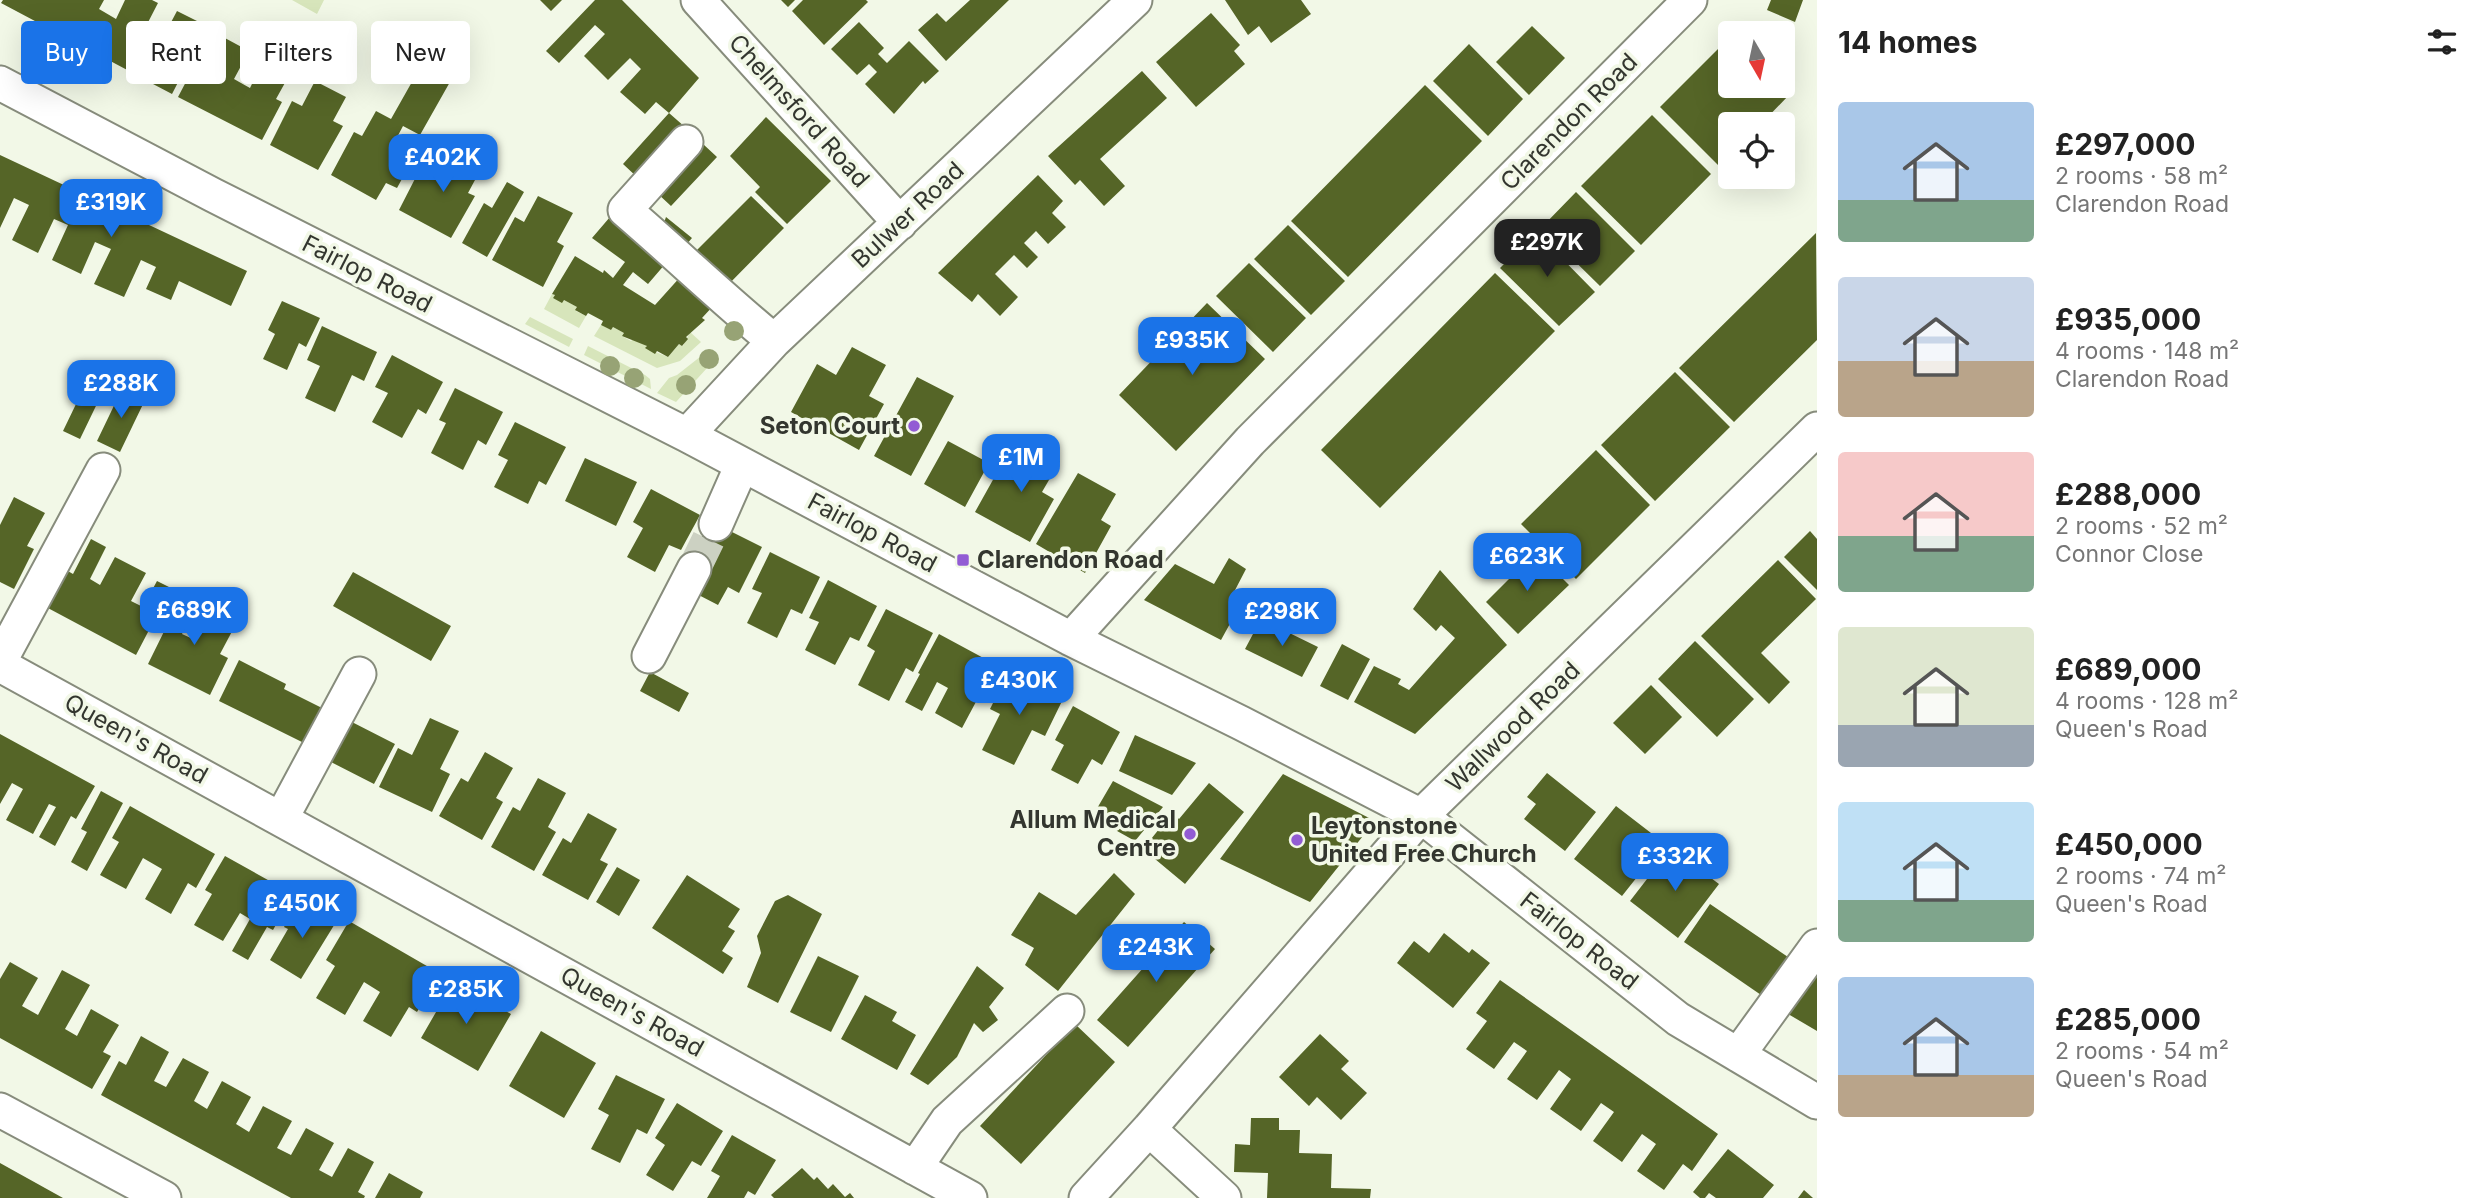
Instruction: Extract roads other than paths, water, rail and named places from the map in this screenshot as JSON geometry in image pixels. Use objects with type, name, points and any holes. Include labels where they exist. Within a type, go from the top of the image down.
[{"type":"street","name":"Chelmsford Road","points":[[698,0],[900,223]]},
{"type":"street","name":"Bulwer Road","points":[[687,435],[774,341],[1135,0]]},
{"type":"street","name":"Clarendon Road","points":[[1071,639],[1250,441],[1690,0]]},
{"type":"street","name":"Fairlop Road","points":[[0,83],[213,195],[687,435],[1071,639],[1241,723],[1421,817],[1678,1019],[1817,1102]]},
{"type":"street","points":[[687,142],[625,210],[719,296],[774,341]]},
{"type":"street","name":"Wallwood Road","points":[[1086,1198],[1421,817],[1817,429]]},
{"type":"street","points":[[716,524],[742,464]]},
{"type":"street","points":[[0,663],[103,470]]},
{"type":"street","points":[[649,656],[694,569]]},
{"type":"street","name":"Queen's Road","points":[[0,663],[970,1198]]},
{"type":"street","points":[[282,819],[359,674]]},
{"type":"street","points":[[1738,1055],[1817,946]]},
{"type":"street","points":[[915,1168],[947,1121],[1067,1011]]},
{"type":"street","points":[[0,1110],[164,1198]]},
{"type":"street","points":[[1149,1129],[1224,1198]]},
{"type":"tunnel","points":[[694,569],[716,524]]},
{"type":"place","name":"Seton Court","points":[[914,426]]},
{"type":"place","name":"Clarendon Road","points":[[963,560]]},
{"type":"place","name":"Allum Medical Centre","points":[[1190,834]]},
{"type":"place","name":"Leytonstone United Free Church","points":[[1297,840]]}]
